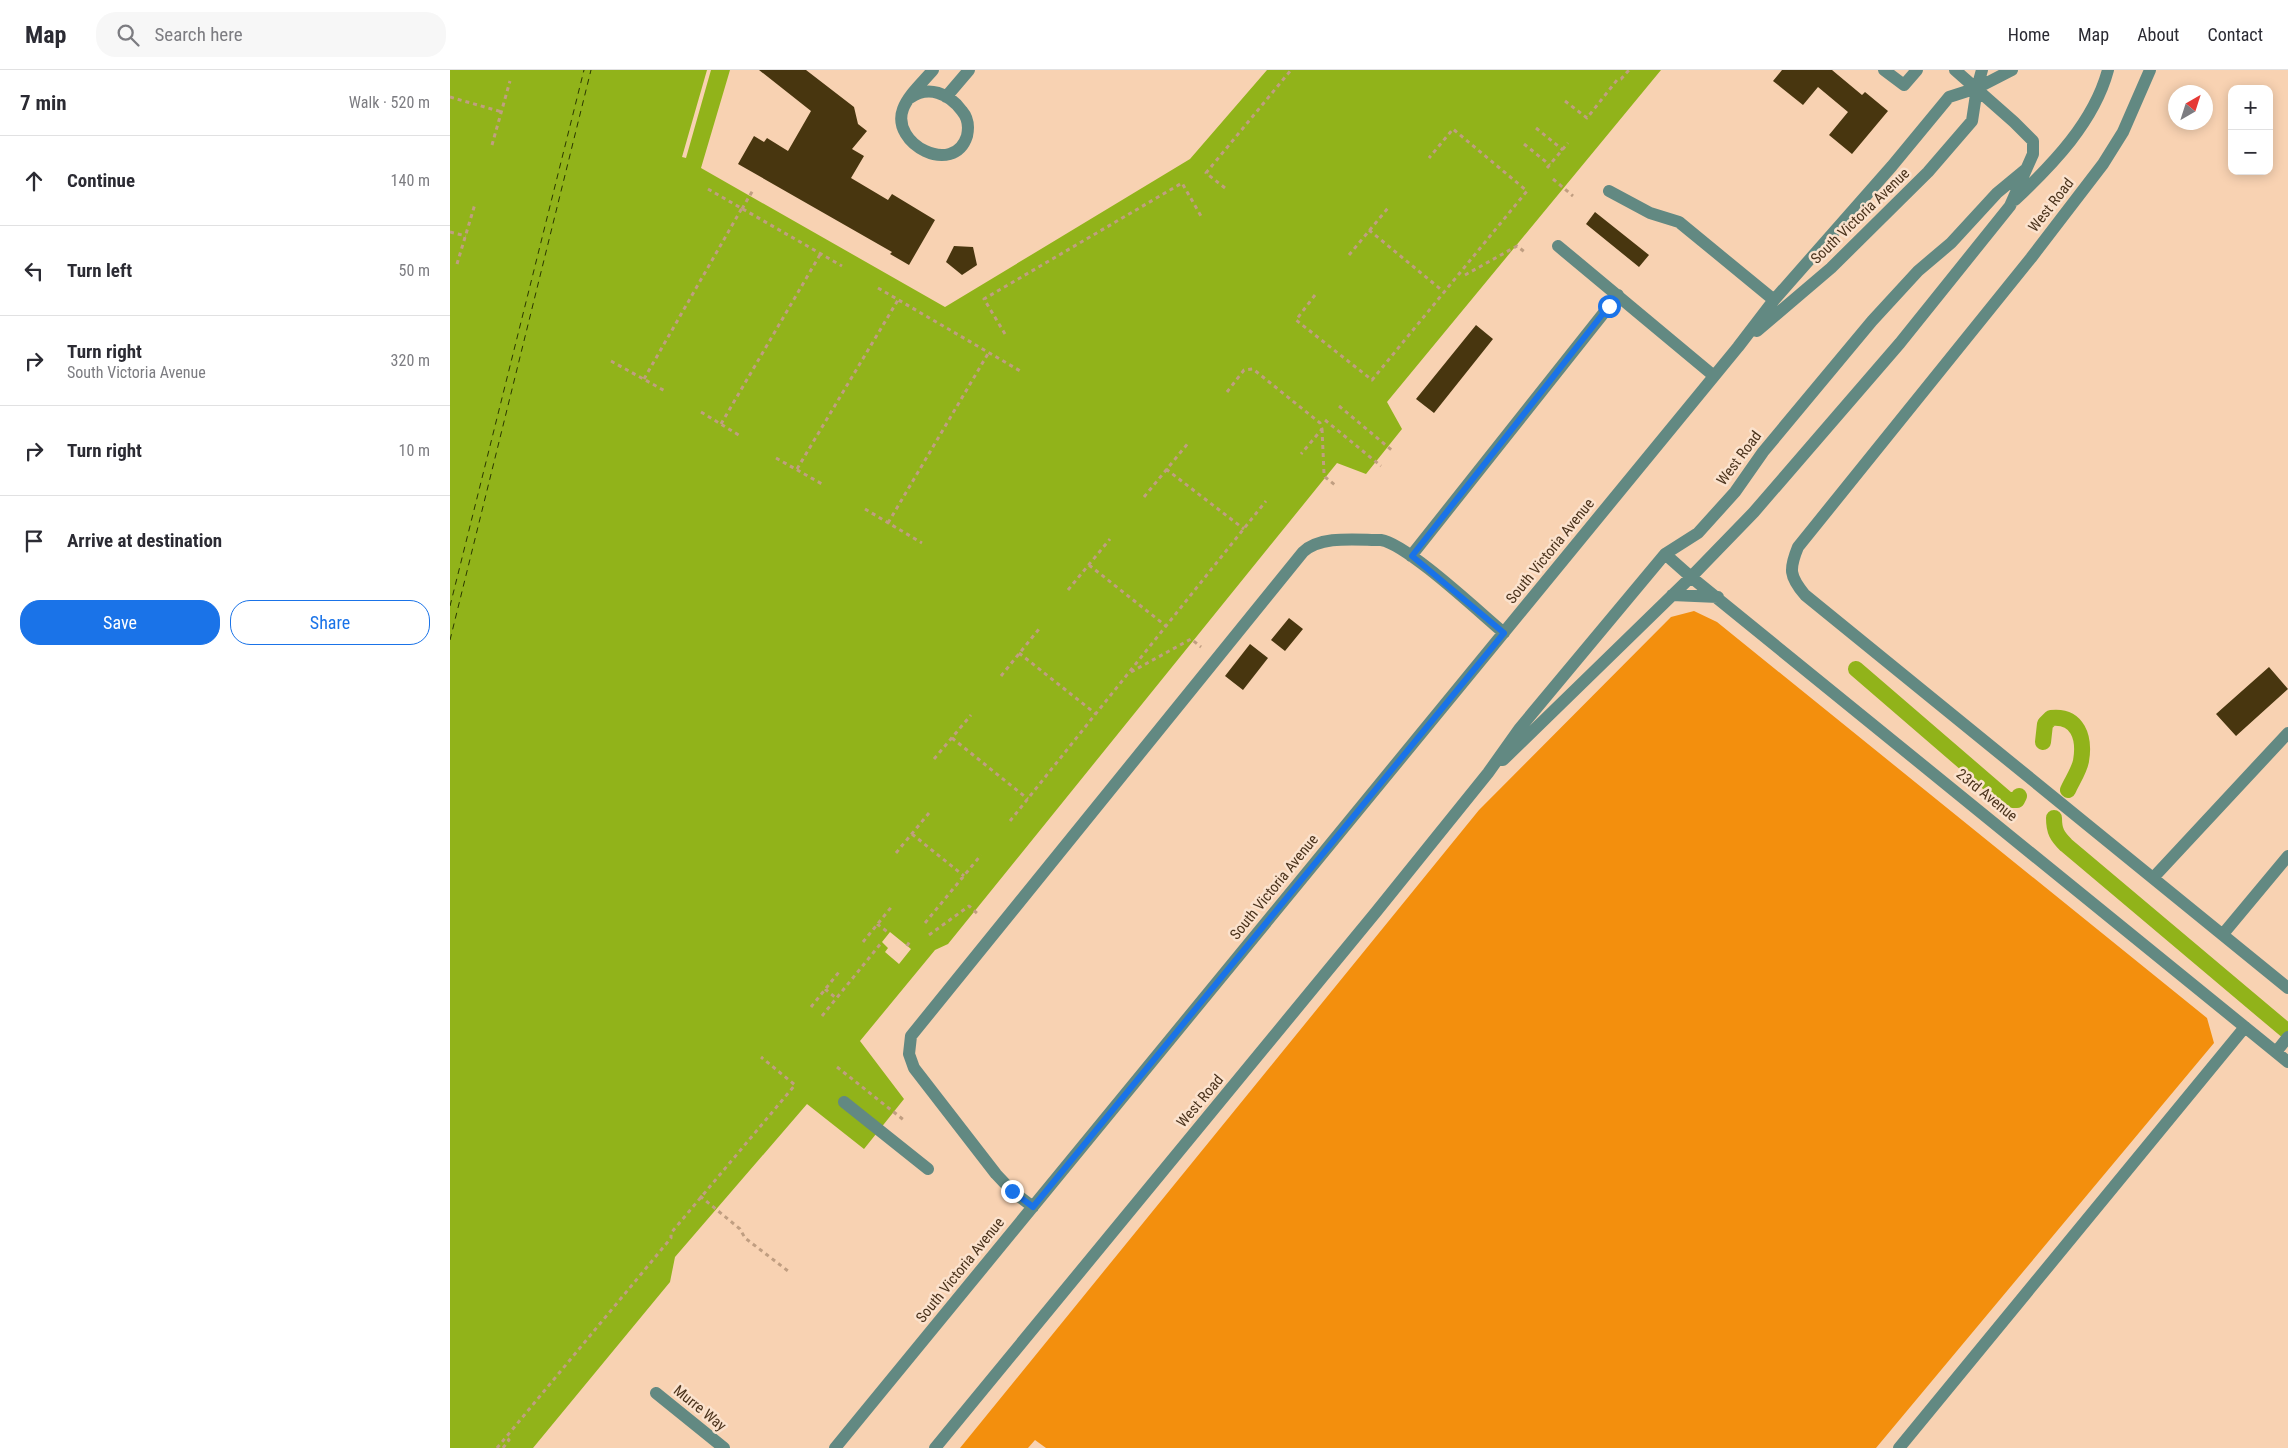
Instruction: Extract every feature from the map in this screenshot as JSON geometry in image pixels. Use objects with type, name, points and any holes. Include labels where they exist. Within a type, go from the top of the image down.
[{"type":"street","points":[[910,98],[924,91],[932,91],[946,96],[963,112],[968,126],[964,142],[953,153],[945,155],[929,154],[906,135],[901,120],[902,112],[910,98],[933,70]]},
{"type":"street","points":[[946,96],[969,70]]},
{"type":"street","points":[[1884,70],[1904,86],[1917,70]]},
{"type":"street","points":[[1955,70],[1977,88]]},
{"type":"street","name":"South Victoria Avenue","points":[[1738,347],[1831,268],[1928,172],[1972,121],[1982,70]]},
{"type":"street","name":"South Victoria Avenue","points":[[834,1448],[1504,633],[1738,347],[1774,300],[1892,166],[1949,97],[1977,88],[2012,70]]},
{"type":"street","name":"West Road","points":[[1488,774],[1530,736],[1754,512],[1900,344],[2010,206],[2036,180],[2083,124],[2093,109],[2108,70]]},
{"type":"street","name":"West Road","points":[[2150,70],[2123,132],[2103,164],[2031,258],[1807,535],[1798,547],[1791,569],[1792,578],[1805,594],[2153,878]]},
{"type":"street","name":"West Road","points":[[1977,88],[2033,141],[2033,154],[2010,206]]},
{"type":"street","name":"West Road","points":[[935,1448],[1376,912],[1488,774],[1520,728],[1666,554],[1698,533],[1736,492],[1763,452],[1872,321],[1918,271],[1951,243],[1997,193],[2026,169]]},
{"type":"street","points":[[1609,192],[1650,213],[1679,222],[1774,300]]},
{"type":"street","points":[[1558,246],[1714,376]]},
{"type":"street","points":[[1412,556],[1618,295]]},
{"type":"street","points":[[1033,1207],[1012,1191],[996,1174],[914,1068],[908,1051],[912,1033],[1302,552],[1312,545],[1324,542],[1381,540],[1395,544],[1504,633]]},
{"type":"street","name":"23rd Avenue","points":[[1666,554],[1691,577],[2245,1027],[2282,1044],[2288,1062]]},
{"type":"street","points":[[1672,595],[1718,597]]},
{"type":"street","points":[[2288,733],[2153,878],[2288,988]]},
{"type":"street","points":[[2222,934],[2288,856]]},
{"type":"street","points":[[1899,1448],[2245,1027]]},
{"type":"street","points":[[844,1102],[928,1169]]},
{"type":"street","name":"Murre Way","points":[[656,1393],[724,1448]]},
{"type":"path","points":[[1225,188],[1206,173],[1291,70]]},
{"type":"path","points":[[1565,101],[1587,118],[1617,80],[1621,80],[1629,70]]},
{"type":"path","points":[[492,145],[510,81]]},
{"type":"path","points":[[450,97],[502,112]]},
{"type":"path","points":[[1536,128],[1563,150]]},
{"type":"path","points":[[1315,295],[1296,320],[1372,380],[1527,191],[1452,129],[1429,158]]},
{"type":"path","points":[[1524,144],[1549,167],[1568,143]]},
{"type":"path","points":[[1553,179],[1573,196]]},
{"type":"path","points":[[1005,334],[984,299],[1182,183],[1201,216]]},
{"type":"path","points":[[708,189],[842,266]]},
{"type":"path","points":[[740,212],[752,190]]},
{"type":"path","points":[[457,264],[475,204]]},
{"type":"path","points":[[644,379],[742,208]]},
{"type":"path","points":[[1349,255],[1388,208]]},
{"type":"path","points":[[1369,230],[1444,292]]},
{"type":"path","points":[[450,232],[466,236]]},
{"type":"path","points":[[1465,275],[1517,246],[1526,253]]},
{"type":"path","points":[[721,424],[821,253]]},
{"type":"path","points":[[878,288],[1022,372]]},
{"type":"path","points":[[796,469],[898,300]]},
{"type":"path","points":[[888,523],[989,352]]},
{"type":"path","points":[[611,361],[665,392]]},
{"type":"path","points":[[1227,392],[1244,370],[1253,369],[1320,423],[1322,429],[1324,477],[1335,485]]},
{"type":"path","points":[[1339,406],[1394,452]]},
{"type":"path","points":[[700,412],[742,437]]},
{"type":"path","points":[[1326,420],[1381,466]]},
{"type":"path","points":[[1301,454],[1322,429]]},
{"type":"path","points":[[1144,496],[1189,442]]},
{"type":"path","points":[[776,458],[822,484]]},
{"type":"path","points":[[1166,469],[1244,529]]},
{"type":"path","points":[[1010,821],[1266,501]]},
{"type":"path","points":[[864,509],[922,543]]},
{"type":"path","points":[[1068,590],[1110,539]]},
{"type":"path","points":[[1089,565],[1166,626]]},
{"type":"path","points":[[1001,676],[1039,629]]},
{"type":"path","points":[[1129,673],[1191,639],[1201,647]]},
{"type":"path","points":[[1020,653],[1096,714]]},
{"type":"path","points":[[934,759],[970,715]]},
{"type":"path","points":[[952,738],[1028,799]]},
{"type":"path","points":[[896,854],[929,813]]},
{"type":"path","points":[[912,834],[964,876]]},
{"type":"path","points":[[926,923],[981,855]]},
{"type":"path","points":[[863,942],[893,905]]},
{"type":"path","points":[[929,935],[969,906],[979,915]]},
{"type":"path","points":[[878,924],[889,933]]},
{"type":"path","points":[[822,1016],[882,942]]},
{"type":"path","points":[[907,946],[910,942]]},
{"type":"path","points":[[811,1007],[839,972]]},
{"type":"path","points":[[825,989],[836,998]]},
{"type":"path","points":[[497,1448],[671,1238],[671,1233],[700,1196],[795,1086],[761,1058]]},
{"type":"path","points":[[837,1067],[905,1121]]},
{"type":"path","points":[[700,1196],[740,1229],[745,1238],[788,1271]]},
{"type":"path","points":[[503,1448],[509,1440],[506,1437]]},
{"type":"shaded area","points":[[450,70],[730,70],[701,168],[945,307],[1190,159],[1267,70],[1661,70],[1387,402],[1402,429],[1366,474],[1337,463],[948,944],[935,950],[860,1041],[904,1099],[864,1149],[807,1104],[675,1257],[670,1282],[533,1448],[450,1448]]},
{"type":"shaded area","points":[[1694,611],[1717,622],[2207,1018],[2214,1043],[1876,1448],[1046,1448],[1035,1440],[1028,1448],[960,1448],[1479,810],[1671,617]]},
{"type":"pier","points":[[707,70],[711,70],[686,158],[682,157]]},
{"type":"pier","points":[[890,932],[911,949],[899,964],[885,952],[888,948],[882,942]]},
{"type":"building","points":[[759,70],[806,70],[854,107],[858,124],[867,131],[852,149],[864,156],[851,178],[888,200],[892,194],[935,220],[909,265],[890,254],[892,252],[738,164],[754,136],[764,142],[767,138],[788,151],[811,111]]},
{"type":"building","points":[[1782,70],[1832,70],[1862,95],[1865,92],[1888,111],[1852,154],[1829,135],[1848,112],[1818,87],[1803,105],[1773,81]]},
{"type":"building","points":[[1595,212],[1649,255],[1639,267],[1586,224]]},
{"type":"building","points":[[954,246],[973,247],[977,265],[962,275],[946,262]]},
{"type":"building","points":[[1476,325],[1493,339],[1434,413],[1416,399]]},
{"type":"building","points":[[1289,618],[1303,629],[1285,651],[1271,640]]},
{"type":"building","points":[[1250,644],[1268,658],[1243,690],[1225,676]]},
{"type":"building","points":[[2269,667],[2288,689],[2236,736],[2216,714]]},
{"type":"waterway","points":[[1856,669],[2008,800],[2017,800],[2019,796]]},
{"type":"waterway","points":[[2043,742],[2045,724],[2051,718],[2068,720],[2078,730],[2082,744],[2081,761],[2068,790]]},
{"type":"waterway","points":[[2054,818],[2057,833],[2066,845],[2288,1032]]},
{"type":"ferry route","points":[[450,606],[584,70]]},
{"type":"ferry route","points":[[450,640],[591,70]]},
{"type":"route","points":[[1012,1191],[1033,1207],[1504,633],[1412,556],[1609,306]]}]
